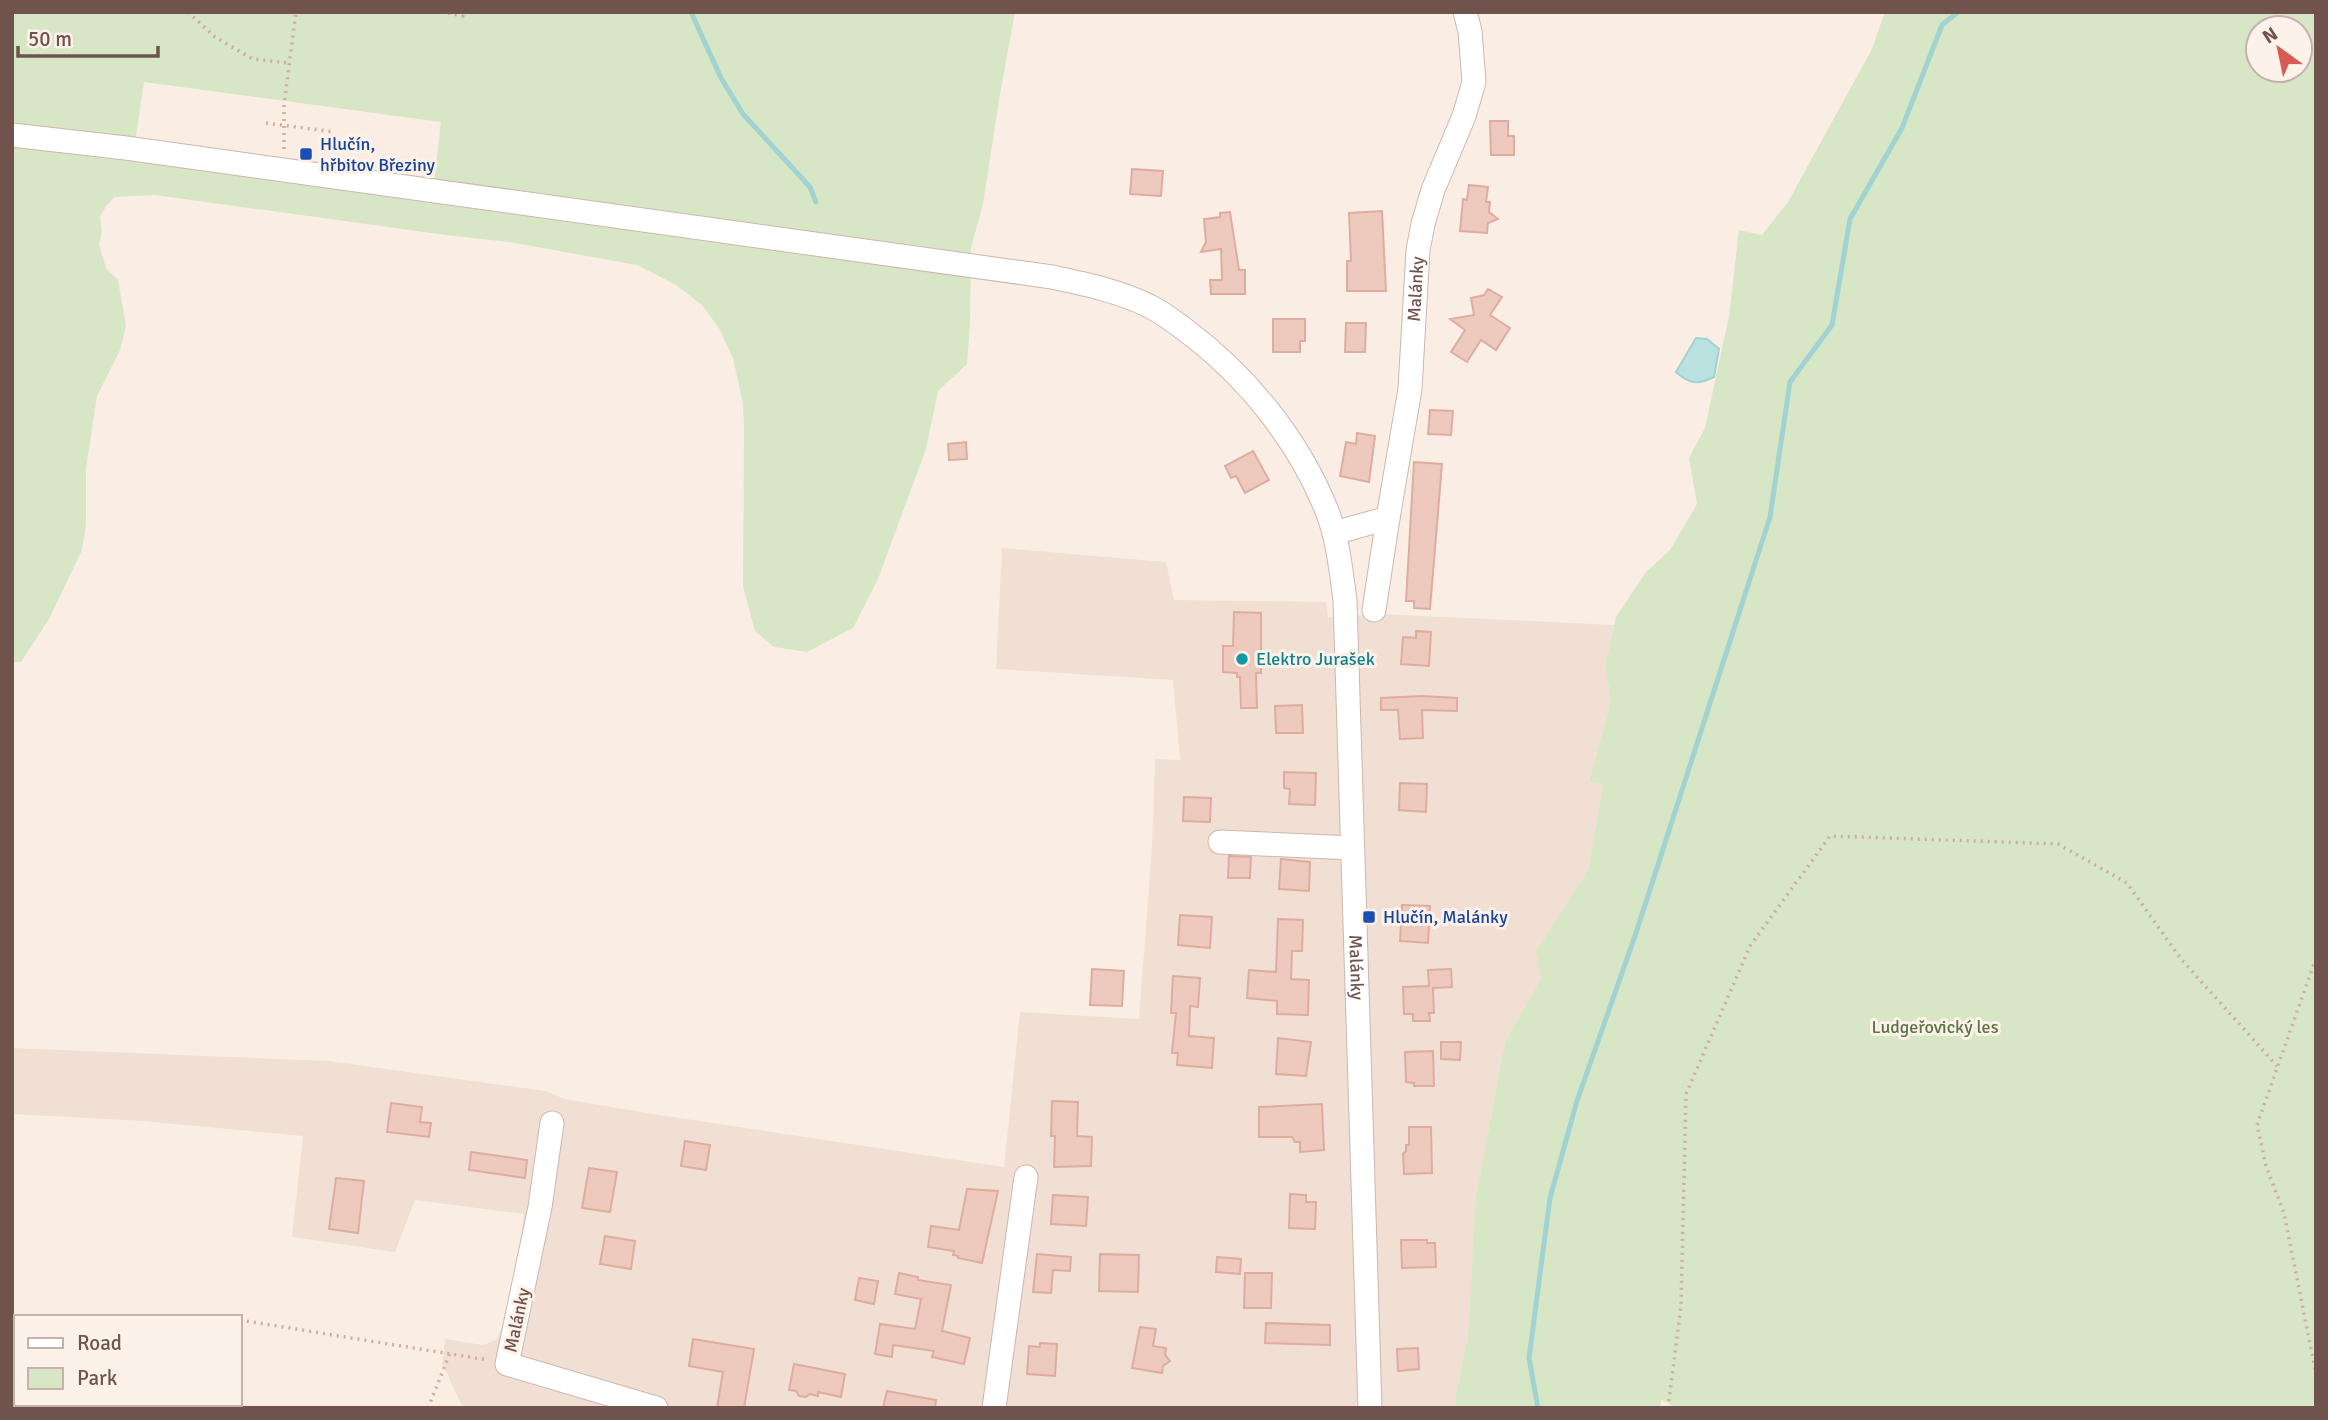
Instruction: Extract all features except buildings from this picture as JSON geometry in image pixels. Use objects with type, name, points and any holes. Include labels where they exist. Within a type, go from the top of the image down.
[{"type":"street","name":"Malánky","points":[[1374,610],[1410,389],[1418,250],[1433,190],[1464,116],[1474,82],[1470,31],[1465,12]]},
{"type":"street","name":"Malánky","points":[[12,135],[126,148],[284,172],[1052,276],[1118,293],[1160,312],[1210,348],[1258,398],[1292,441],[1322,499],[1334,533],[1345,600],[1370,1408]]},
{"type":"street","points":[[1334,533],[1388,518]]},
{"type":"street","points":[[1220,842],[1352,848]]},
{"type":"street","name":"Malánky","points":[[552,1123],[540,1207],[507,1364],[656,1408]]},
{"type":"street","points":[[994,1408],[1026,1177]]},
{"type":"path","points":[[188,12],[215,37],[253,59],[289,63]]},
{"type":"path","points":[[284,172],[284,104],[296,12]]},
{"type":"path","points":[[441,12],[463,16],[463,12]]},
{"type":"path","points":[[266,123],[335,132]]},
{"type":"path","points":[[1668,1408],[1681,1306],[1686,1094],[1750,946],[1830,836],[2058,844],[2127,883],[2181,959],[2277,1066]]},
{"type":"path","points":[[2316,958],[2257,1125],[2266,1166],[2284,1213],[2316,1374]]},
{"type":"path","points":[[242,1320],[507,1364]]},
{"type":"path","points":[[428,1408],[450,1353]]},
{"type":"shaded area","points":[[1002,548],[1166,562],[1174,600],[1326,602],[1328,617],[1380,614],[1614,625],[1605,666],[1611,701],[1589,780],[1603,783],[1588,870],[1537,951],[1541,979],[1505,1042],[1476,1196],[1468,1335],[1455,1400],[1456,1408],[463,1408],[442,1363],[445,1339],[483,1345],[496,1340],[503,1326],[517,1272],[524,1214],[415,1200],[395,1252],[292,1237],[303,1136],[142,1121],[12,1114],[12,1048],[329,1061],[545,1091],[565,1099],[653,1114],[1004,1167],[1020,1012],[1139,1019],[1152,847],[1155,759],[1180,760],[1173,680],[996,669]]},
{"type":"green space","points":[[12,12],[1015,12],[983,204],[971,248],[967,364],[938,391],[926,449],[878,579],[853,628],[807,652],[774,647],[755,631],[743,586],[743,404],[733,358],[719,328],[702,305],[676,285],[637,265],[509,242],[155,195],[115,197],[100,216],[102,232],[99,245],[106,268],[118,280],[126,326],[120,350],[97,396],[86,468],[86,525],[82,550],[49,619],[21,662],[12,662]],"holes":[[[144,82],[441,122],[433,191],[134,149]]]},
{"type":"green space","name":"Ludgeřovický les","points":[[1885,12],[2316,12],[2316,1408],[1674,1408],[1661,1400],[1660,1408],[1456,1408],[1455,1400],[1468,1335],[1476,1196],[1505,1042],[1541,979],[1536,952],[1588,870],[1603,784],[1589,781],[1611,701],[1605,666],[1616,617],[1646,572],[1670,550],[1697,504],[1689,458],[1705,428],[1729,316],[1739,230],[1762,235],[1788,202],[1872,49]]},
{"type":"water","points":[[1696,338],[1707,339],[1719,349],[1714,377],[1698,382],[1685,379],[1676,372]]},
{"type":"waterway","points":[[691,12],[721,78],[743,114],[810,187],[816,202]]},
{"type":"waterway","points":[[1538,1408],[1529,1358],[1550,1198],[1577,1101],[1636,933],[1770,517],[1790,382],[1832,325],[1850,219],[1902,128],[1942,25],[1958,12]]},
{"type":"place","name":"Hlučín, hřbitov Březiny","points":[[306,154]]},
{"type":"place","name":"Elektro Jurašek","points":[[1242,659]]},
{"type":"place","name":"Hlučín, Malánky","points":[[1369,917]]}]
